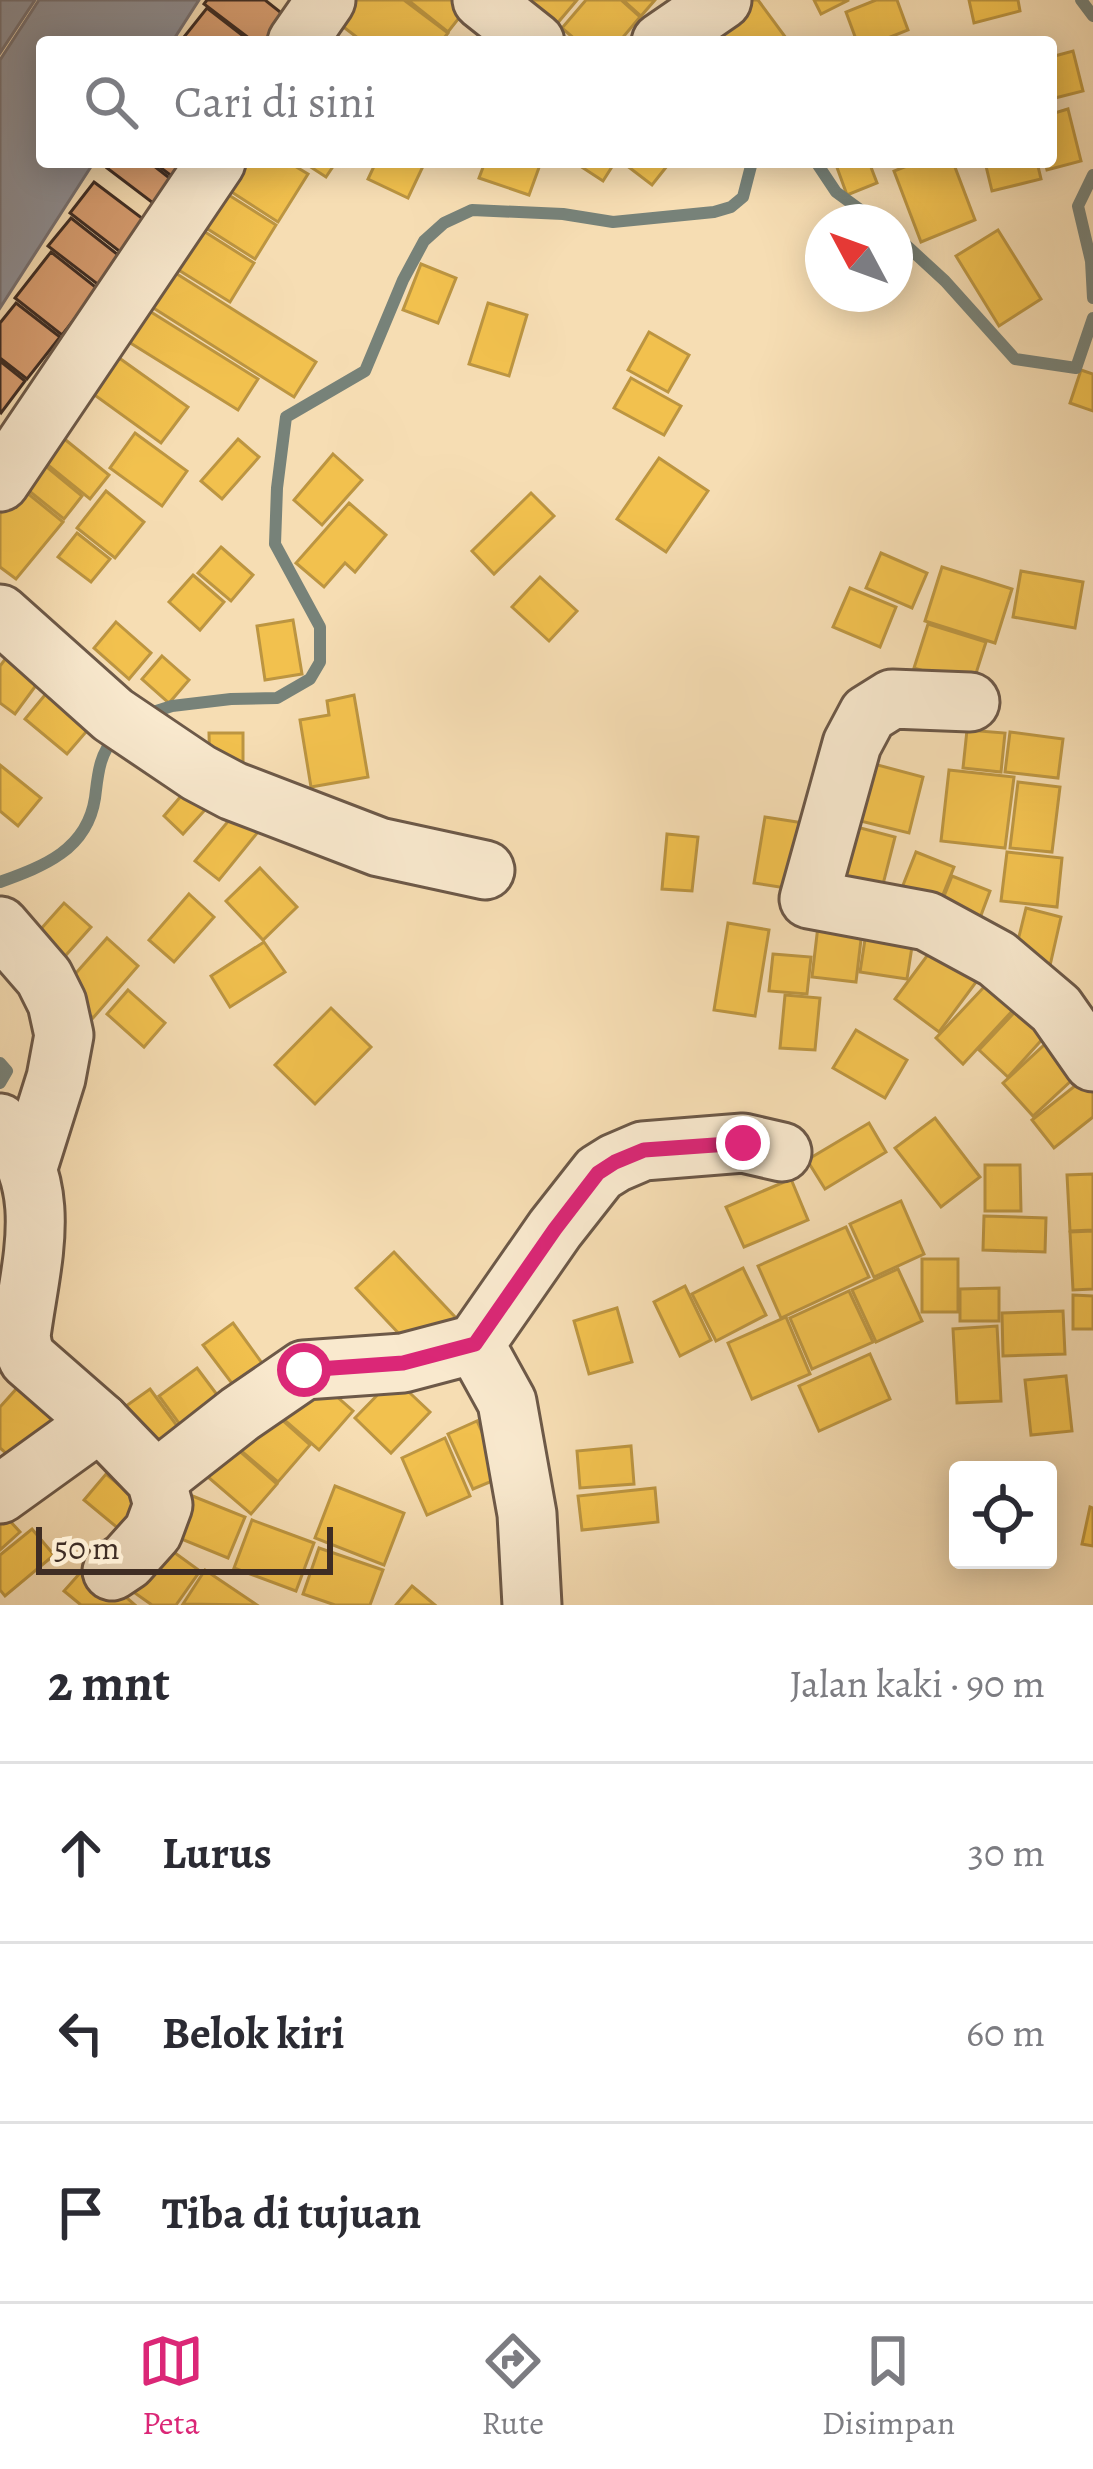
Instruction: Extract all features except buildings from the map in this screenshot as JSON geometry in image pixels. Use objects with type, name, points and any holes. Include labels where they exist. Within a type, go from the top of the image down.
[{"type":"street","points":[[301,36],[326,0]]},
{"type":"street","points":[[482,0],[527,36]]},
{"type":"street","points":[[670,36],[722,0]]},
{"type":"street","points":[[0,482],[212,168]]},
{"type":"street","points":[[0,614],[136,731],[233,791],[379,847],[485,871]]},
{"type":"street","points":[[970,702],[892,699],[868,713],[852,744],[809,899],[927,921],[997,959],[1056,1009],[1093,1062]]},
{"type":"street","points":[[0,926],[44,977],[57,1003],[64,1035],[56,1078],[12,1141],[37,1210],[22,1348],[155,1480],[163,1505],[153,1532],[112,1571]]},
{"type":"street","points":[[155,1480],[304,1370],[403,1363],[475,1344],[598,1173],[615,1162],[644,1150],[743,1143],[782,1152]]},
{"type":"street","points":[[475,1344],[508,1402],[527,1514],[532,1605]]},
{"type":"street","points":[[0,1494],[100,1422]]},
{"type":"waterway","points":[[1081,0],[1093,16]]},
{"type":"waterway","points":[[147,714],[172,706],[277,698],[310,679],[320,662],[320,627],[275,544],[286,417],[365,371],[424,241],[444,223],[472,210],[563,214],[613,222],[714,212],[743,197],[750,168]]},
{"type":"waterway","points":[[820,168],[836,192],[852,204]]},
{"type":"waterway","points":[[1093,175],[1078,206],[1091,261],[1093,298]]},
{"type":"waterway","points":[[913,252],[1015,359],[1076,368],[1093,318]]},
{"type":"waterway","points":[[0,882],[61,854],[83,831],[103,757],[116,736]]},
{"type":"waterway","points":[[0,1063],[7,1071],[0,1083]]},
{"type":"route","points":[[304,1370],[403,1363],[475,1344],[598,1173],[644,1150],[743,1143]]}]
